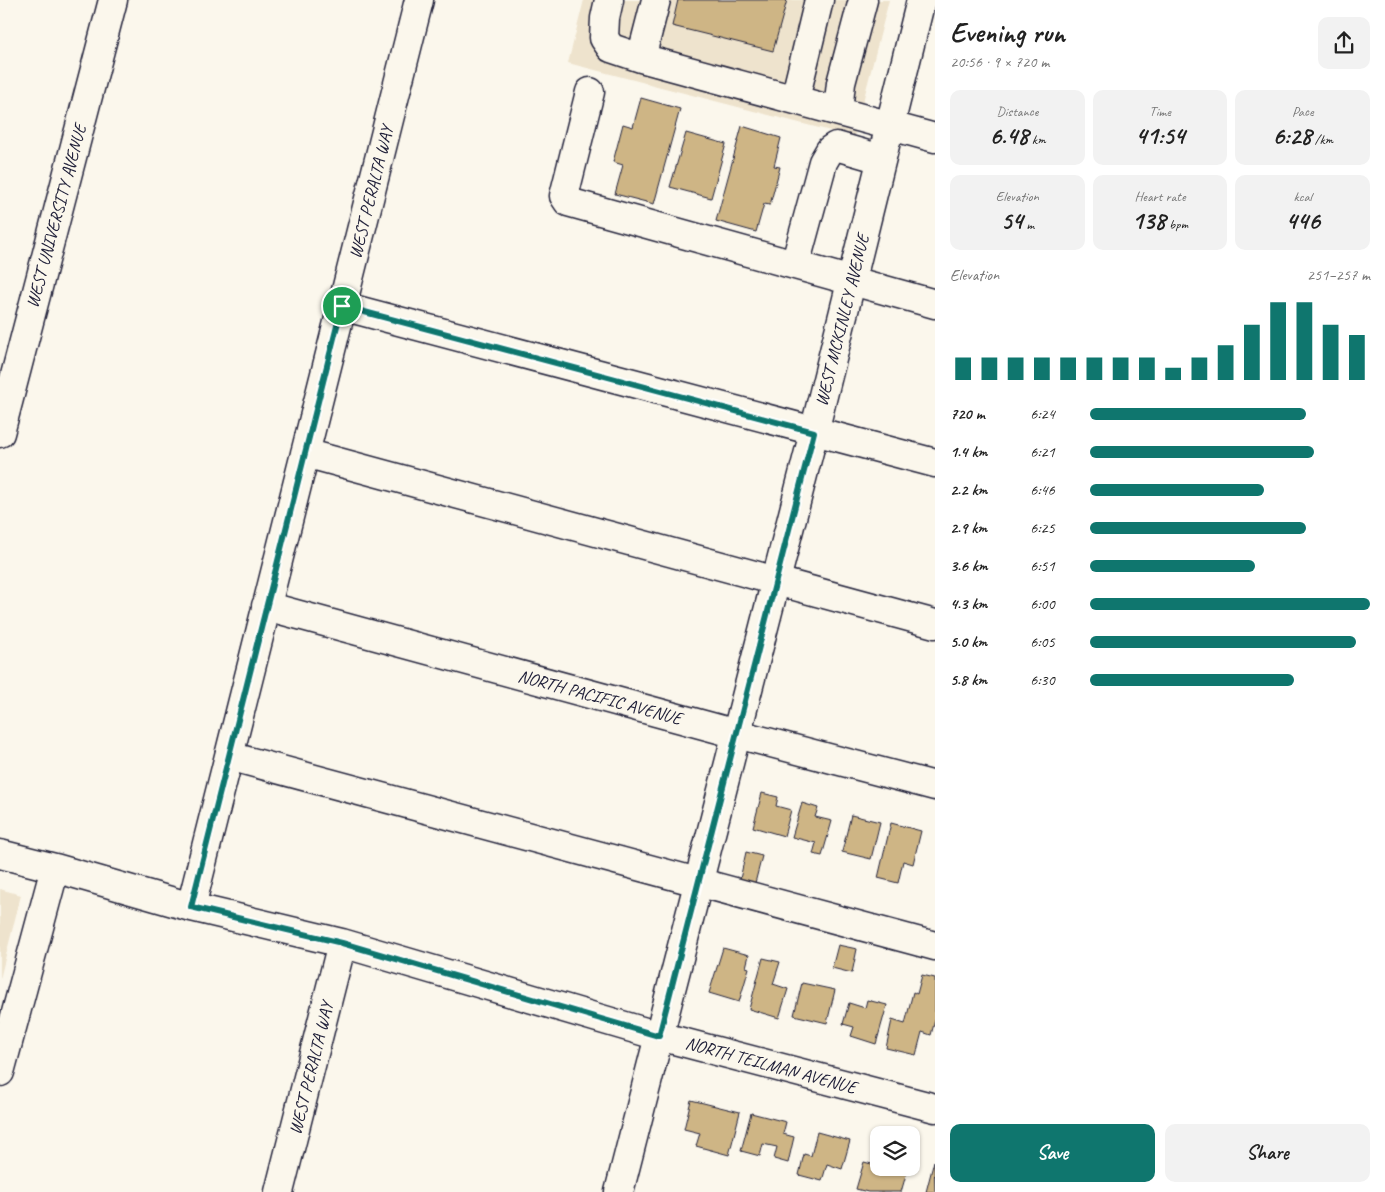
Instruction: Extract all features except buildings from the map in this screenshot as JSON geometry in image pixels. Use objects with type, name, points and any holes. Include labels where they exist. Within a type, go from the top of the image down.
[{"type":"street","name":"WEST UNIVERSITY AVENUE","points":[[0,433],[112,0]]},
{"type":"street","name":"WEST PERALTA WAY","points":[[191,907],[419,0]]},
{"type":"street","points":[[609,0],[605,18],[604,38],[611,48],[641,58],[935,138]]},
{"type":"street","points":[[641,58],[656,0]]},
{"type":"street","points":[[786,97],[819,0]]},
{"type":"street","points":[[838,111],[841,83],[863,0]]},
{"type":"street","name":"WEST MCKINLEY AVENUE","points":[[619,1192],[814,432],[921,0]]},
{"type":"street","points":[[590,92],[564,196],[568,202],[935,304]]},
{"type":"street","points":[[795,265],[823,162],[830,150],[836,146],[881,159]]},
{"type":"street","points":[[342,306],[935,464]]},
{"type":"street","points":[[305,453],[935,624]]},
{"type":"street","name":"NORTH PACIFIC AVENUE","points":[[266,606],[935,786]]},
{"type":"street","points":[[229,756],[935,946]]},
{"type":"street","name":"NORTH TEILMAN AVENUE","points":[[0,854],[191,907],[342,943],[659,1036],[935,1108]]},
{"type":"street","points":[[0,1072],[55,868]]},
{"type":"street","name":"WEST PERALTA WAY","points":[[279,1192],[342,943]]},
{"type":"shaded area","points":[[584,0],[889,0],[854,137],[568,63]]},
{"type":"shaded area","points":[[0,889],[21,895],[0,979]]},
{"type":"route","points":[[342,306],[814,432],[659,1036],[342,943],[191,907],[342,306]]}]
